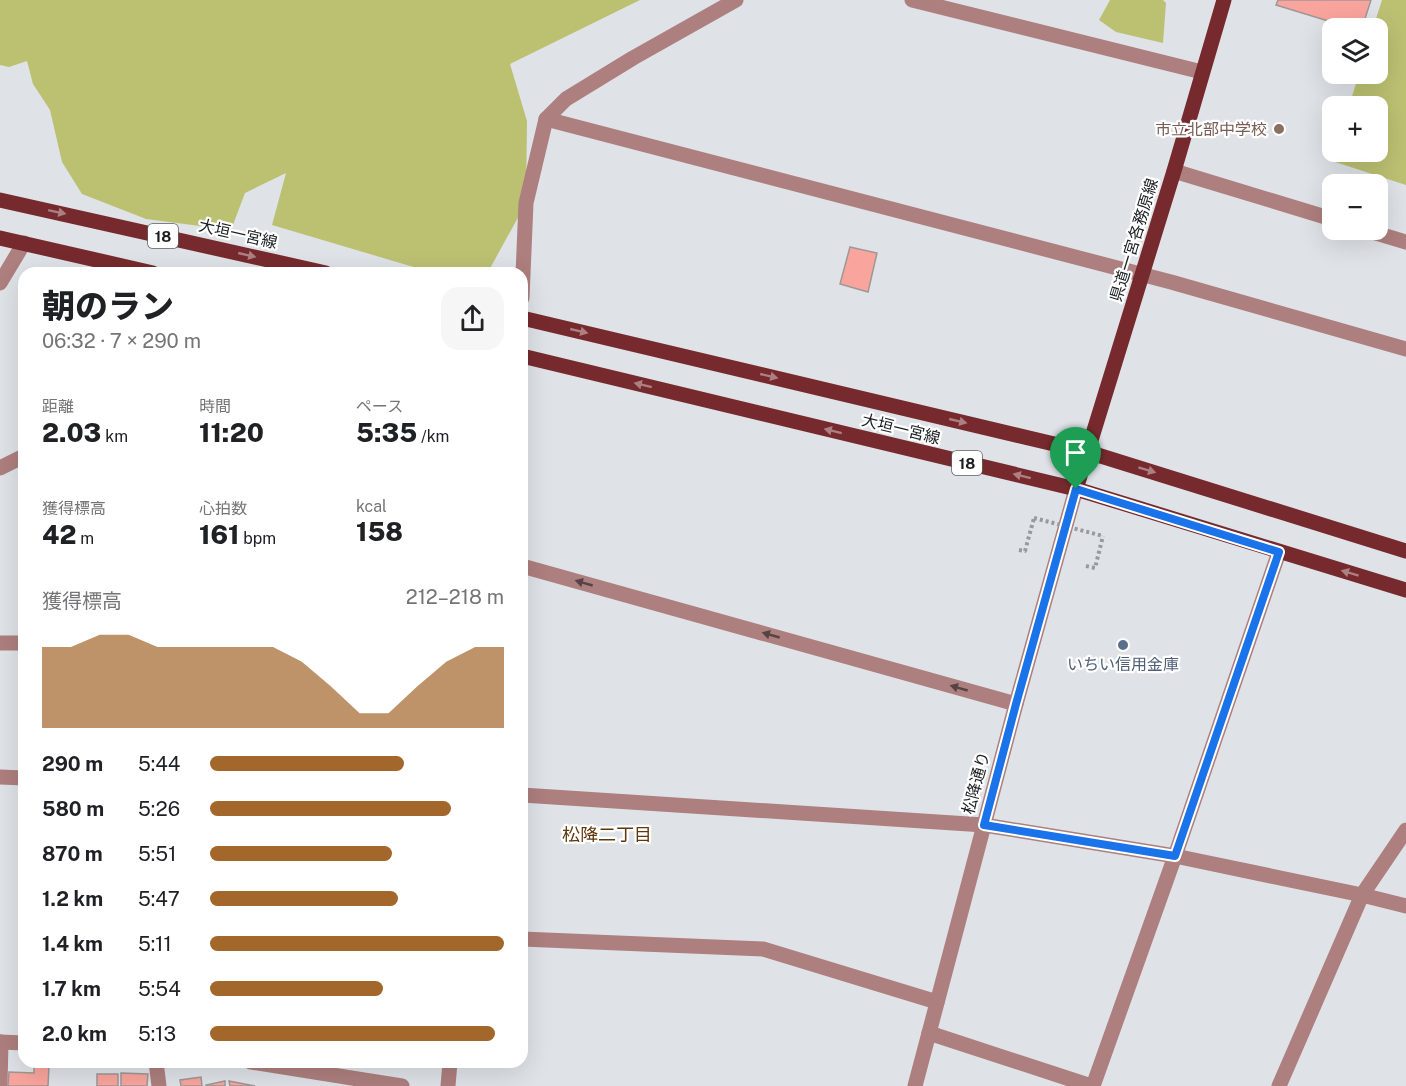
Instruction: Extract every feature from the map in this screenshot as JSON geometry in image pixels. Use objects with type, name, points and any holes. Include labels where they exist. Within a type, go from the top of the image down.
[{"type":"main road","name":"県道一宮各務原線","points":[[1076,489],[1224,0]]},
{"type":"main road","name":"大垣一宮線","points":[[0,200],[299,267]]},
{"type":"main road","name":"18","points":[[0,238],[127,267]]},
{"type":"main road","name":"大垣一宮線","points":[[528,319],[1088,452],[1406,551]]},
{"type":"main road","name":"大垣一宮線","points":[[528,357],[1076,489],[1406,590]]},
{"type":"street","points":[[523,267],[526,203],[546,119],[566,99],[736,0]]},
{"type":"street","points":[[912,0],[1203,72]]},
{"type":"street","points":[[546,119],[1142,274],[1406,349]]},
{"type":"street","points":[[1174,171],[1322,216]]},
{"type":"street","points":[[1388,237],[1406,242]]},
{"type":"street","points":[[0,283],[24,243]]},
{"type":"street","points":[[0,468],[18,459]]},
{"type":"street","name":"松降通り","points":[[915,1086],[1016,704],[1076,489]]},
{"type":"street","points":[[929,1033],[1092,1086],[1175,856],[1279,552]]},
{"type":"street","points":[[528,568],[1016,704]]},
{"type":"street","points":[[0,644],[18,643]]},
{"type":"street","points":[[0,777],[18,778]]},
{"type":"street","points":[[528,795],[984,825],[1175,856],[1406,906]]},
{"type":"street","points":[[1279,1086],[1362,895],[1406,830]]},
{"type":"street","points":[[528,939],[763,950],[937,1002]]},
{"type":"street","points":[[0,1086],[1,1042],[18,1043]]},
{"type":"street","points":[[157,1068],[159,1086]]},
{"type":"street","points":[[289,1068],[402,1086]]},
{"type":"street","points":[[448,1086],[450,1068]]},
{"type":"path","points":[[1019,550],[1025,551],[1034,518],[1103,536],[1095,568],[1086,566]]},
{"type":"green space","points":[[0,0],[640,0],[510,64],[527,121],[526,203],[491,267],[414,267],[272,225],[286,173],[245,193],[231,230],[146,219],[82,194],[62,162],[50,110],[33,84],[27,61],[9,67],[0,65]]},
{"type":"green space","points":[[1110,0],[1163,0],[1166,3],[1163,43],[1116,32],[1099,20]]},
{"type":"green space","points":[[1382,0],[1406,0],[1406,185],[1388,179],[1388,174],[1372,174],[1335,162],[1388,162],[1388,96],[1352,96],[1356,84],[1388,84],[1388,18],[1376,18]]},
{"type":"building","points":[[1278,0],[1371,0],[1365,18],[1322,19],[1276,5]]},
{"type":"building","points":[[850,247],[877,253],[868,292],[840,284]]},
{"type":"building","points":[[34,1068],[49,1068],[48,1086],[8,1086],[9,1072],[34,1073]]},
{"type":"building","points":[[121,1073],[148,1074],[147,1086],[121,1086]]},
{"type":"building","points":[[97,1074],[118,1074],[118,1086],[97,1086]]},
{"type":"building","points":[[201,1077],[202,1086],[181,1086],[180,1080]]},
{"type":"building","points":[[225,1081],[225,1086],[206,1086],[206,1085]]},
{"type":"building","points":[[229,1081],[255,1086],[230,1086]]},
{"type":"place","name":"市立北部中学校","points":[[1279,129]]},
{"type":"place","name":"いちい信用金庫","points":[[1123,645]]},
{"type":"district","name":"松降二丁目","points":[[607,834]]},
{"type":"route","points":[[1076,489],[1279,552],[1175,856],[984,825],[1076,489]]}]
